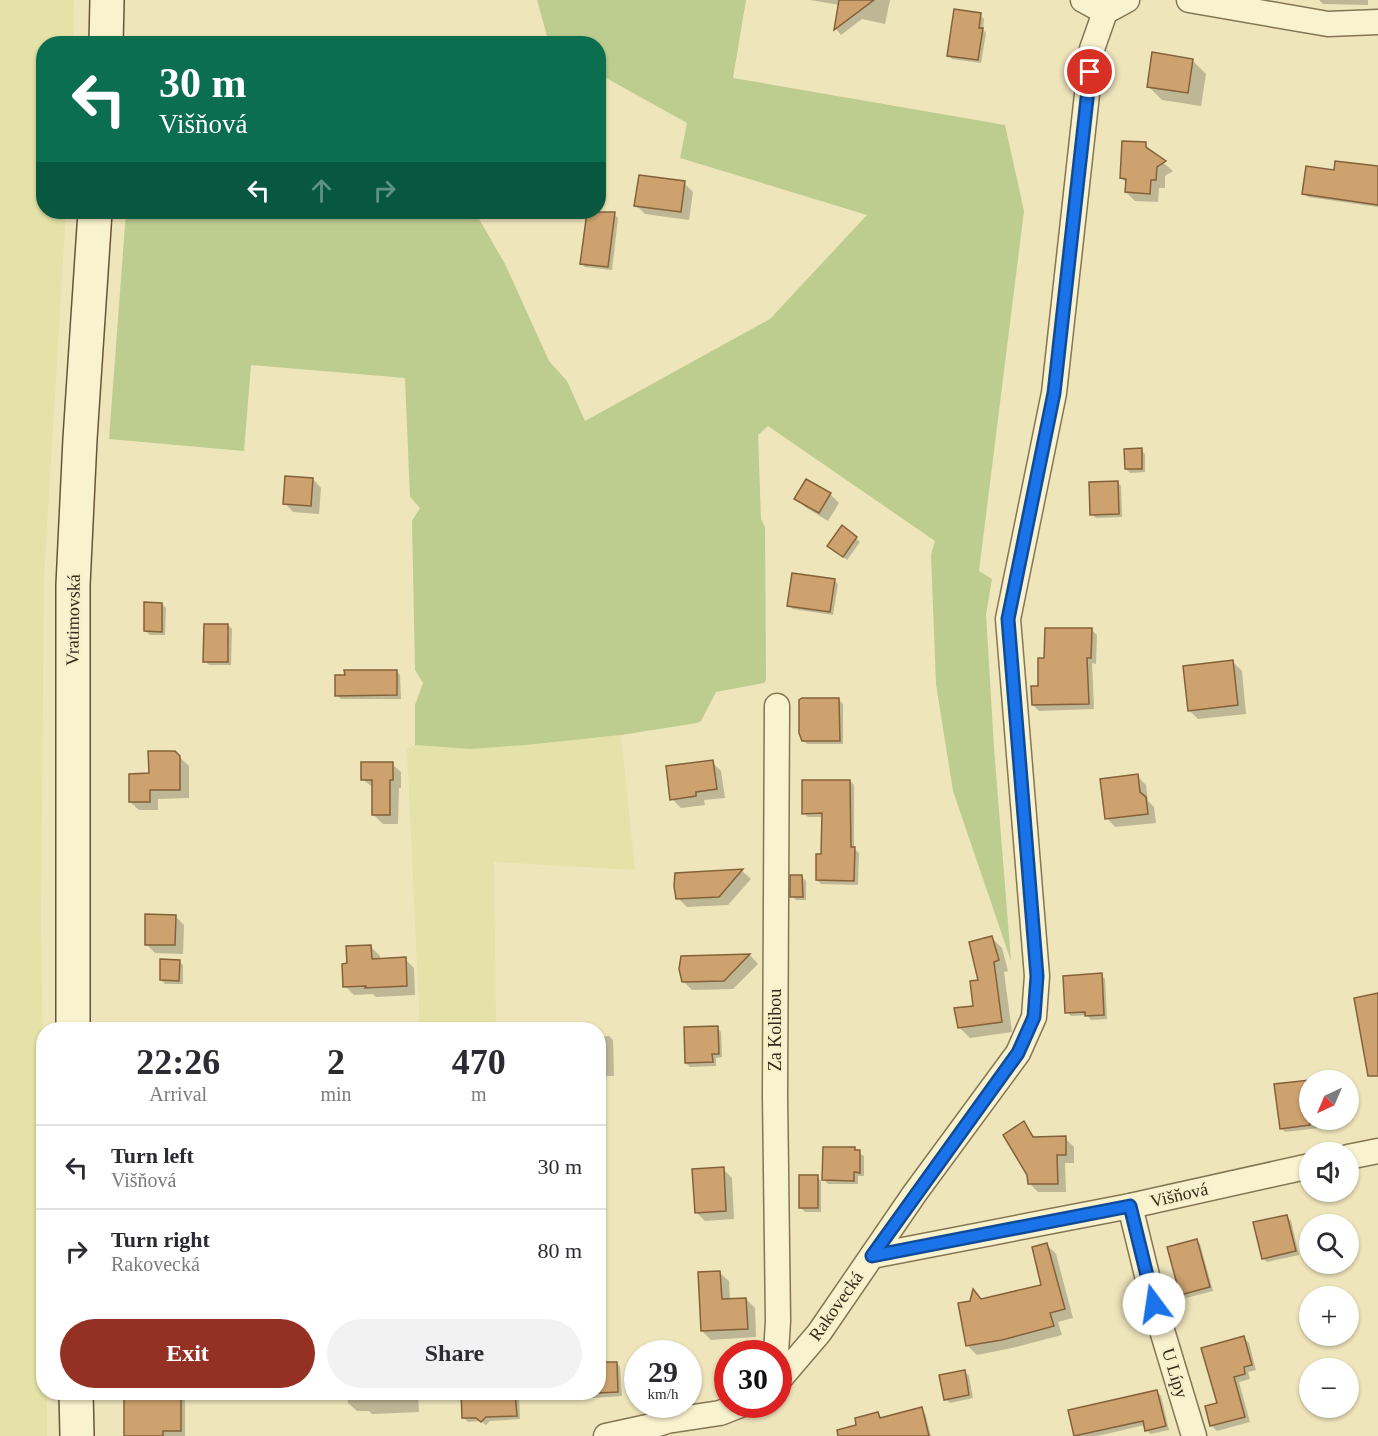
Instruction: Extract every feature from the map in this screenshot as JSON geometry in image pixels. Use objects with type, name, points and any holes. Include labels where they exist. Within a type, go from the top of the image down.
[{"type":"main road","points":[[106,36],[107,0]]},
{"type":"main road","name":"Vratimovská","points":[[73,1022],[73,585],[95,219]]},
{"type":"main road","points":[[76,1400],[77,1436]]},
{"type":"street","points":[[1083,0],[1105,12],[1127,0]]},
{"type":"street","points":[[1189,0],[1328,24],[1378,22]]},
{"type":"street","name":"Rakovecká","points":[[792,1365],[819,1333],[1018,1053],[1034,1017],[1037,976],[1008,619],[1054,393],[1092,49],[1105,12]]},
{"type":"street","name":"Za Kolibou","points":[[777,706],[775,1095],[777,1340]]},
{"type":"street","points":[[1359,1154],[1378,1150]]},
{"type":"street","name":"Višňová","points":[[872,1256],[1130,1206],[1299,1168]]},
{"type":"street","name":"U Lípy","points":[[1130,1206],[1154,1304],[1194,1436]]},
{"type":"street","points":[[606,1436],[652,1426],[667,1420],[714,1414]]},
{"type":"shaded area","points":[[0,0],[74,0],[73,36],[36,36],[36,219],[66,219],[44,577],[42,1022],[36,1022],[36,1400],[47,1400],[47,1436],[0,1436]]},
{"type":"shaded area","points":[[621,735],[635,870],[494,862],[496,1022],[420,1022],[407,749],[415,745],[471,749]]},
{"type":"green space","points":[[537,0],[746,0],[733,78],[1005,125],[1024,211],[979,571],[992,579],[986,614],[1011,961],[953,791],[936,684],[931,555],[935,541],[768,426],[758,435],[761,519],[765,527],[766,680],[764,683],[716,692],[701,721],[697,723],[621,735],[471,749],[415,745],[415,705],[423,683],[415,670],[412,521],[420,508],[410,497],[405,378],[251,365],[244,451],[109,439],[125,219],[479,219],[505,264],[549,361],[567,381],[585,421],[770,319],[867,215],[680,158],[687,123],[606,78],[606,36],[547,36]]},
{"type":"building","points":[[839,0],[874,0],[834,30]]},
{"type":"building","points":[[954,9],[981,13],[979,28],[983,28],[978,60],[947,56]]},
{"type":"building","points":[[1152,52],[1193,59],[1188,93],[1147,87]]},
{"type":"building","points":[[1122,141],[1146,142],[1146,147],[1166,161],[1157,167],[1156,180],[1151,180],[1150,194],[1125,192],[1126,179],[1120,178]]},
{"type":"building","points":[[1335,161],[1378,166],[1378,205],[1302,194],[1306,166],[1334,170]]},
{"type":"building","points":[[639,175],[685,181],[681,212],[634,206]]},
{"type":"building","points":[[606,212],[615,212],[608,267],[580,264],[586,219],[606,219]]},
{"type":"building","points":[[1142,448],[1142,469],[1125,469],[1124,449]]},
{"type":"building","points":[[285,476],[313,478],[311,506],[283,504]]},
{"type":"building","points":[[806,479],[831,493],[819,513],[794,499]]},
{"type":"building","points":[[1118,481],[1119,514],[1090,515],[1089,482]]},
{"type":"building","points":[[842,525],[857,537],[843,557],[827,546]]},
{"type":"building","points":[[792,573],[835,579],[830,612],[787,606]]},
{"type":"building","points":[[144,602],[162,603],[162,632],[144,631]]},
{"type":"building","points":[[204,624],[228,624],[228,662],[203,662]]},
{"type":"building","points":[[1045,628],[1092,628],[1091,658],[1087,658],[1089,704],[1032,705],[1031,686],[1038,686],[1038,658],[1044,658]]},
{"type":"building","points":[[1233,660],[1238,705],[1188,711],[1183,666]]},
{"type":"building","points":[[344,670],[397,670],[397,695],[335,696],[335,675],[345,675]]},
{"type":"building","points":[[802,698],[839,698],[840,741],[802,741],[799,733],[799,700]]},
{"type":"building","points":[[148,751],[175,751],[180,756],[180,790],[150,790],[150,802],[129,802],[129,774],[149,773]]},
{"type":"building","points":[[713,760],[717,789],[696,792],[696,796],[670,800],[666,766]]},
{"type":"building","points":[[361,762],[393,762],[393,780],[390,780],[390,815],[372,815],[372,780],[361,780]]},
{"type":"building","points":[[1138,774],[1140,792],[1146,797],[1148,814],[1105,819],[1100,779]]},
{"type":"building","points":[[802,780],[850,780],[851,847],[855,847],[854,881],[816,880],[816,854],[821,854],[822,813],[802,814]]},
{"type":"building","points":[[743,869],[719,897],[676,899],[675,873]]},
{"type":"building","points":[[790,875],[802,875],[803,897],[790,897]]},
{"type":"building","points":[[145,914],[176,915],[175,945],[145,945]]},
{"type":"building","points":[[992,936],[999,960],[994,962],[1002,1022],[958,1028],[954,1008],[973,1006],[970,981],[978,980],[969,942]]},
{"type":"building","points":[[371,945],[372,959],[406,957],[407,986],[343,987],[342,964],[347,963],[346,946]]},
{"type":"building","points":[[750,954],[724,981],[682,982],[679,969],[681,956]]},
{"type":"building","points":[[160,959],[180,960],[179,981],[160,980]]},
{"type":"building","points":[[1102,973],[1104,1015],[1085,1016],[1085,1012],[1065,1013],[1063,976]]},
{"type":"building","points":[[1378,993],[1378,1076],[1368,1076],[1354,998]]},
{"type":"building","points":[[718,1026],[719,1054],[712,1054],[713,1062],[685,1063],[684,1027]]},
{"type":"building","points":[[1299,1081],[1299,1126],[1280,1129],[1274,1084]]},
{"type":"building","points":[[1024,1121],[1033,1137],[1066,1136],[1066,1155],[1057,1155],[1058,1184],[1028,1184],[1027,1175],[1003,1135]]},
{"type":"building","points":[[823,1147],[855,1147],[855,1150],[860,1150],[860,1173],[854,1172],[854,1181],[822,1180]]},
{"type":"building","points":[[724,1167],[726,1211],[695,1213],[692,1169]]},
{"type":"building","points":[[799,1175],[818,1175],[818,1208],[799,1208]]},
{"type":"building","points":[[1287,1215],[1296,1251],[1262,1259],[1253,1222]]},
{"type":"building","points":[[1197,1239],[1210,1287],[1180,1295],[1167,1247]]},
{"type":"building","points":[[1047,1243],[1065,1309],[1050,1313],[1054,1326],[1002,1340],[966,1346],[958,1303],[970,1301],[973,1289],[981,1299],[1041,1285],[1032,1247]]},
{"type":"building","points":[[720,1271],[722,1299],[746,1298],[748,1329],[701,1331],[698,1272]]},
{"type":"building","points":[[1244,1336],[1252,1365],[1244,1367],[1245,1374],[1234,1377],[1245,1417],[1210,1426],[1205,1406],[1217,1403],[1201,1348]]},
{"type":"building","points":[[606,1362],[617,1362],[618,1392],[606,1393]]},
{"type":"building","points":[[965,1370],[969,1395],[944,1400],[939,1375]]},
{"type":"building","points":[[1157,1390],[1166,1426],[1145,1431],[1143,1421],[1074,1436],[1068,1410]]},
{"type":"building","points":[[124,1400],[181,1400],[181,1431],[163,1431],[163,1436],[124,1436]]},
{"type":"building","points":[[461,1400],[516,1400],[517,1416],[486,1417],[481,1422],[476,1418],[462,1418]]},
{"type":"building","points":[[922,1407],[929,1436],[838,1436],[837,1430],[856,1425],[855,1418],[878,1412],[880,1418]]},
{"type":"route","points":[[1090,72],[1054,393],[1008,619],[1037,976],[1034,1017],[1018,1053],[915,1193],[872,1256],[1130,1206],[1154,1304]]}]
